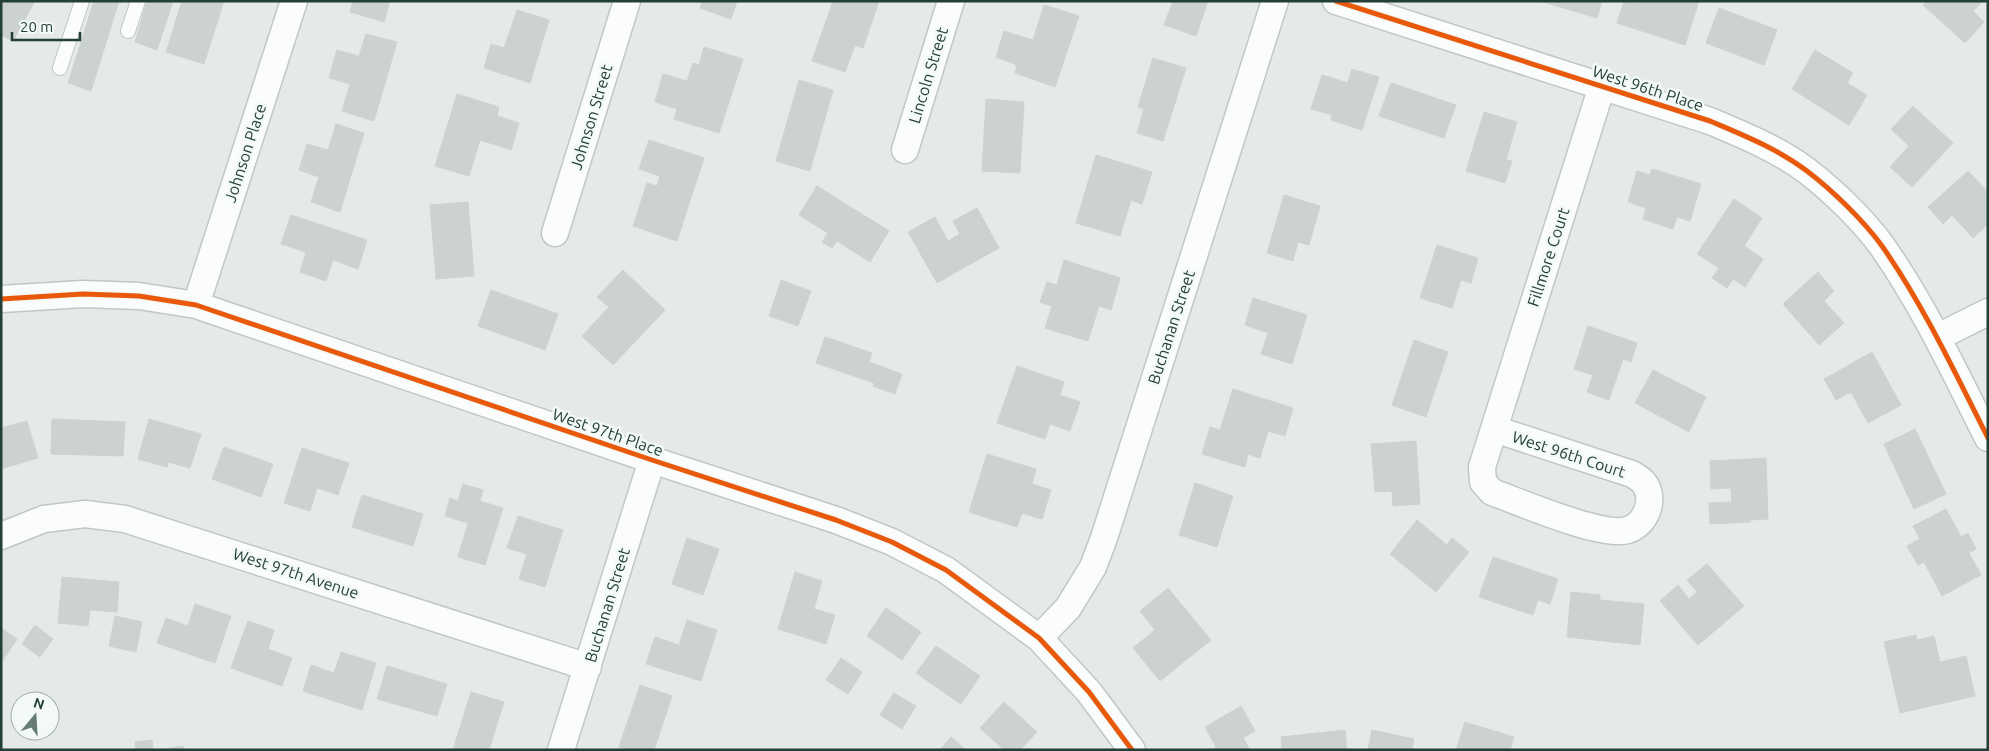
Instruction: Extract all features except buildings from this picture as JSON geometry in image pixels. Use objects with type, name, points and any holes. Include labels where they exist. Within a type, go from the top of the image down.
[{"type":"street","name":"Johnson Place","points":[[196,305],[294,1]]},
{"type":"street","name":"Johnson Street","points":[[555,233],[626,1]]},
{"type":"street","name":"Lincoln Street","points":[[905,150],[951,1]]},
{"type":"street","name":"Buchanan Street","points":[[1038,638],[1068,608],[1093,567],[1104,538],[1275,1]]},
{"type":"street","name":"West 96th Place","points":[[1336,1],[1718,125],[1759,142],[1806,171],[1845,205],[1881,245],[1938,337],[1988,438]]},
{"type":"street","name":"Fillmore Court","points":[[1494,429],[1602,86]]},
{"type":"street","name":"West 97th Place","points":[[1,299],[83,294],[139,296],[196,305],[652,460],[836,520],[892,542],[946,570],[1038,638],[1089,692],[1132,750]]},
{"type":"street","points":[[1938,337],[1988,312]]},
{"type":"street","name":"West 96th Court","points":[[1494,429],[1632,474],[1644,483],[1650,497],[1648,510],[1641,522],[1628,530],[1607,531],[1492,492],[1483,482],[1482,467],[1494,429]]},
{"type":"street","name":"Buchanan Street","points":[[561,750],[652,460]]},
{"type":"street","name":"West 97th Avenue","points":[[1,536],[44,519],[84,514],[124,519],[588,667]]},
{"type":"lane","points":[[60,68],[82,1]]},
{"type":"lane","points":[[128,31],[138,1]]},
{"type":"cycle path","points":[[1336,1],[1710,121],[1760,143],[1796,163],[1837,196],[1882,246],[1912,292],[1988,438]]},
{"type":"cycle path","points":[[1,299],[83,294],[139,296],[196,305],[652,460],[836,520],[892,542],[946,570],[1039,638],[1089,692],[1132,750]]}]
